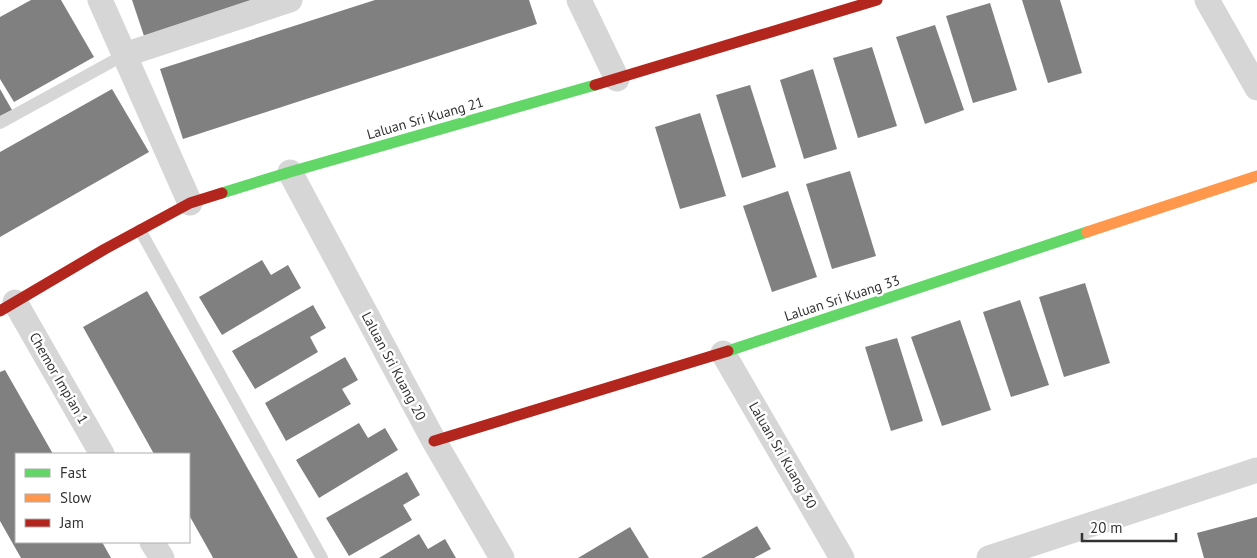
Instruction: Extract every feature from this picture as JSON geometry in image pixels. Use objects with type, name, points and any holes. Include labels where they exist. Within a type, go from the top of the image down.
[{"type":"street","points":[[100,0],[190,203]]},
{"type":"street","points":[[124,55],[290,0]]},
{"type":"street","points":[[579,0],[617,79]]},
{"type":"street","name":"Laluan Sri Kuang 21","points":[[8,307],[105,249],[190,203],[290,172],[617,79],[877,0]]},
{"type":"street","points":[[1207,0],[1257,88]]},
{"type":"street","name":"Laluan Sri Kuang 20","points":[[290,172],[434,440],[502,558]]},
{"type":"street","name":"Laluan Sri Kuang 33","points":[[434,440],[723,353],[1257,176]]},
{"type":"street","name":"Chemor Impian 1","points":[[8,307],[101,453]]},
{"type":"street","name":"Laluan Sri Kuang 30","points":[[723,353],[842,558]]},
{"type":"street","points":[[989,558],[1257,470]]},
{"type":"street","points":[[153,543],[162,558]]},
{"type":"lane","points":[[0,124],[124,55]]},
{"type":"lane","points":[[140,230],[322,558]]},
{"type":"building","points":[[31,0],[61,0],[94,57],[14,102],[0,79],[0,17]]},
{"type":"building","points":[[132,0],[252,0],[144,36]]},
{"type":"building","points":[[375,0],[529,0],[537,24],[183,139],[160,69]]},
{"type":"building","points":[[1022,0],[1060,0],[1082,73],[1048,83]]},
{"type":"building","points":[[990,3],[1017,90],[973,103],[946,16]]},
{"type":"building","points":[[935,25],[964,110],[925,124],[896,37]]},
{"type":"building","points":[[872,47],[897,126],[858,138],[833,58]]},
{"type":"building","points":[[813,69],[837,149],[804,159],[780,80]]},
{"type":"building","points":[[750,85],[776,167],[742,178],[716,95]]},
{"type":"building","points":[[0,89],[12,110],[0,116]]},
{"type":"building","points":[[112,89],[149,152],[0,237],[0,152]]},
{"type":"building","points":[[700,113],[726,196],[680,209],[655,127]]},
{"type":"building","points":[[850,171],[876,256],[832,269],[806,184]]},
{"type":"building","points":[[788,191],[817,277],[772,292],[743,206]]},
{"type":"building","points":[[262,260],[271,275],[288,265],[301,288],[222,335],[199,297]]},
{"type":"building","points":[[1085,283],[1110,363],[1064,377],[1039,297]]},
{"type":"building","points":[[147,291],[298,558],[213,558],[190,517],[190,453],[153,453],[83,327]]},
{"type":"building","points":[[1020,300],[1049,385],[1011,397],[983,312]]},
{"type":"building","points":[[313,305],[326,328],[310,337],[318,352],[255,389],[232,351]]},
{"type":"building","points":[[960,320],[991,410],[942,426],[911,337]]},
{"type":"building","points":[[897,338],[923,421],[891,431],[865,347]]},
{"type":"building","points":[[345,357],[358,380],[342,389],[351,404],[286,441],[265,403]]},
{"type":"building","points":[[5,370],[52,453],[15,453],[15,543],[103,543],[111,558],[21,558],[0,521],[0,372]]},
{"type":"building","points":[[359,423],[368,438],[385,428],[398,450],[319,498],[296,460]]},
{"type":"building","points":[[407,472],[420,495],[403,505],[412,520],[349,556],[326,518]]},
{"type":"building","points":[[1257,517],[1257,558],[1204,558],[1197,533]]},
{"type":"building","points":[[757,526],[771,549],[754,558],[701,558]]},
{"type":"building","points":[[630,527],[649,558],[578,558]]},
{"type":"building","points":[[419,534],[428,549],[445,539],[456,558],[379,558]]},
{"type":"traffic: fast","points":[[222,193],[595,85]]},
{"type":"traffic: fast","points":[[728,351],[1087,232]]},
{"type":"traffic: slow","points":[[1087,232],[1257,176]]},
{"type":"traffic: jam","points":[[595,85],[877,0]]},
{"type":"traffic: jam","points":[[0,311],[105,249],[190,203],[222,193]]},
{"type":"traffic: jam","points":[[434,441],[728,351]]}]
